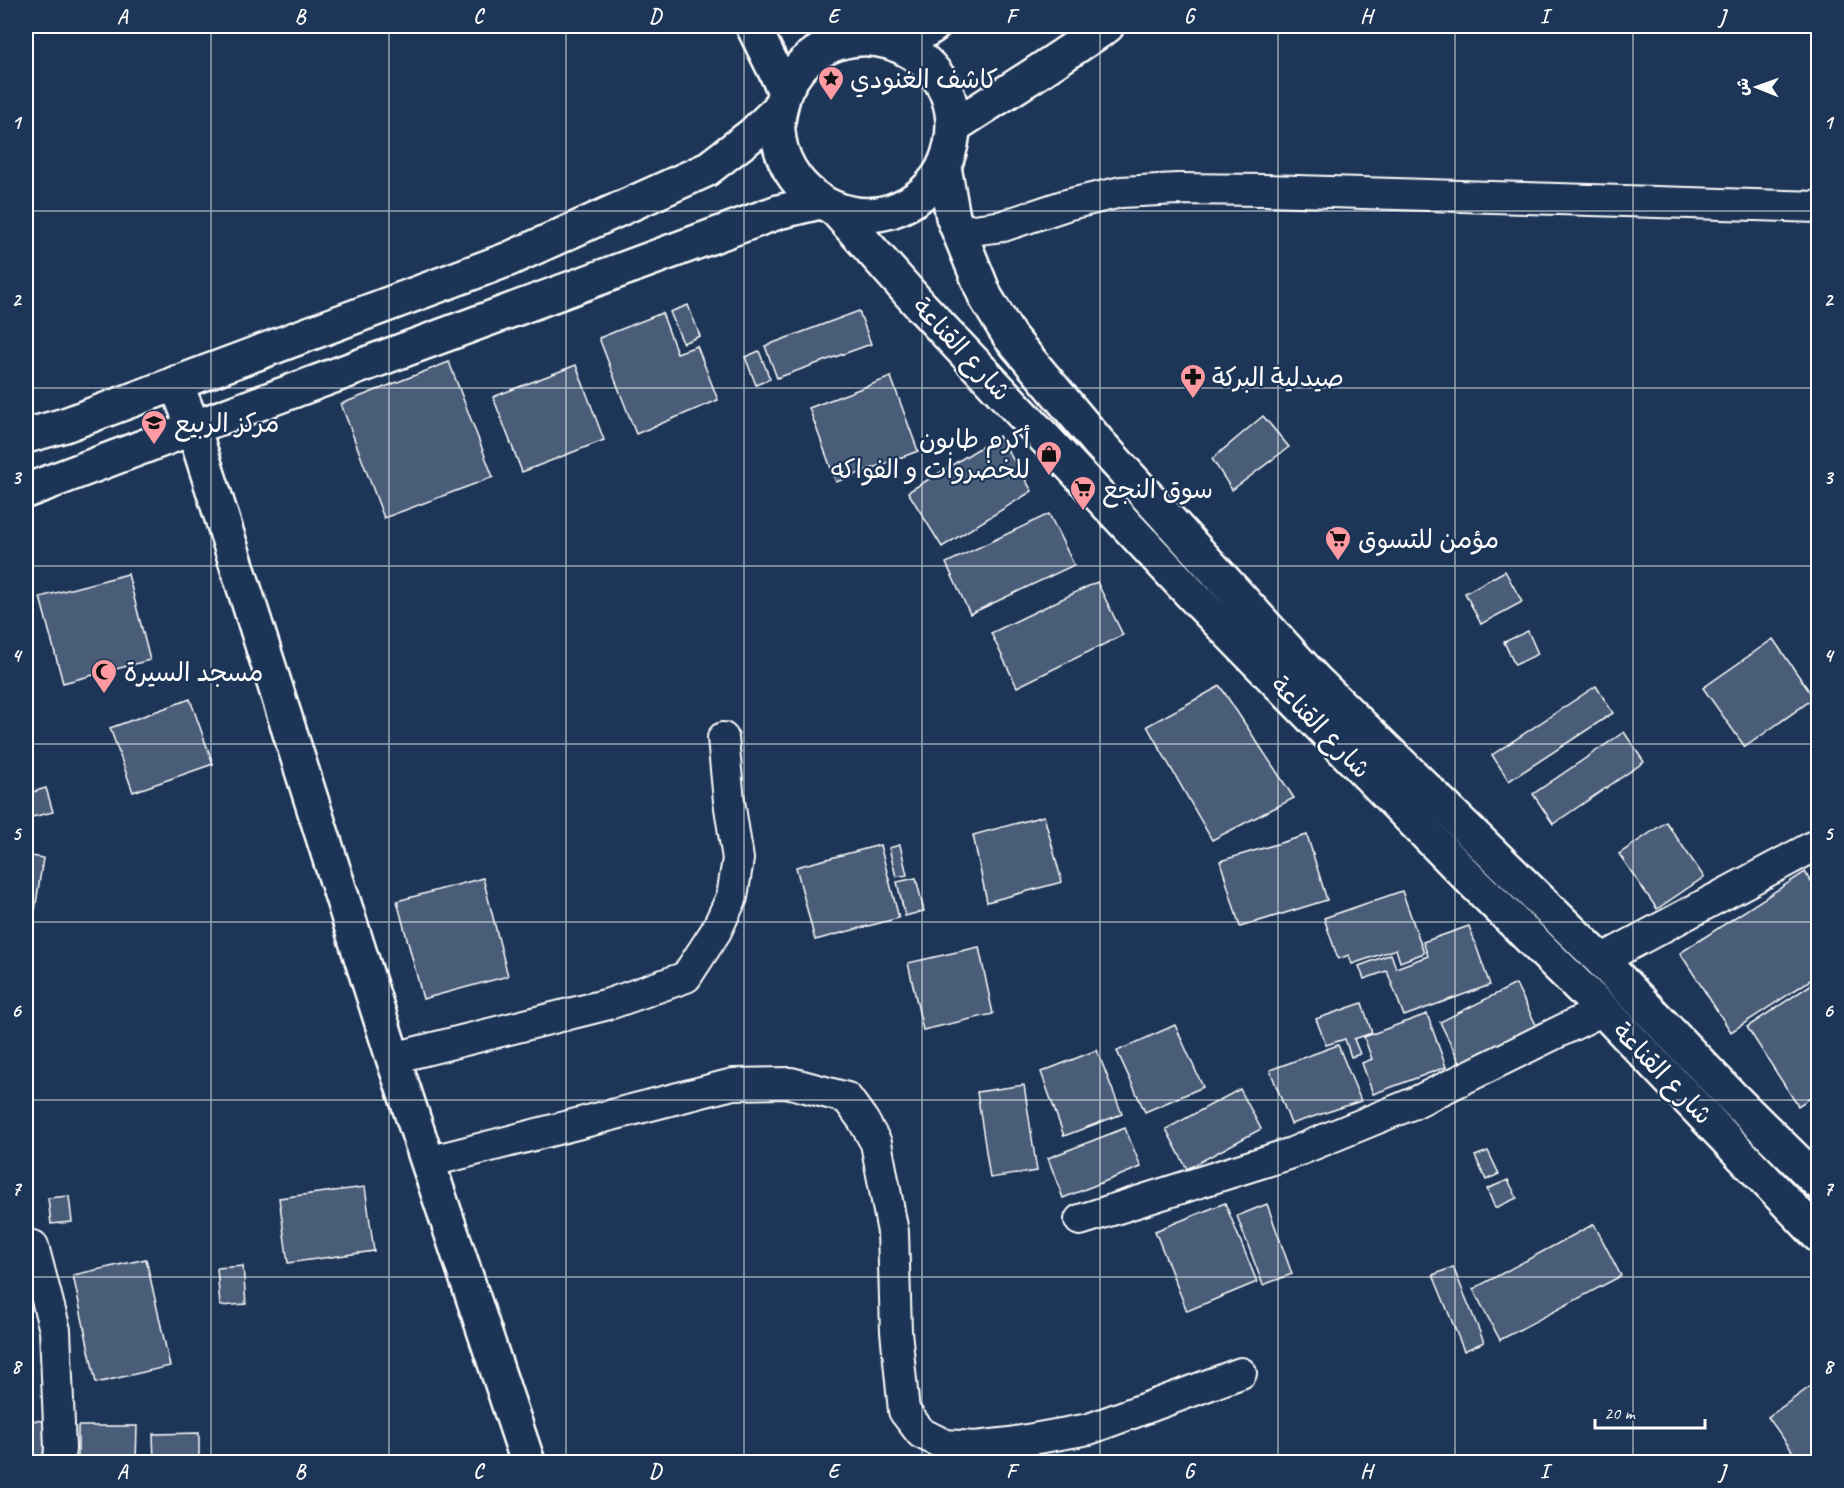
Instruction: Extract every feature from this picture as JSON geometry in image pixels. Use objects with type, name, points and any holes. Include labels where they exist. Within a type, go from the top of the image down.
[{"type":"street","points":[[753,26],[782,100],[778,130],[782,152],[803,188],[828,205],[853,214],[871,214],[906,205],[934,183],[944,167],[952,147],[954,126],[954,111],[950,97],[936,71],[914,52],[841,26]]},
{"type":"street","points":[[26,436],[65,425],[509,259],[686,180],[706,170],[753,134],[782,100],[802,65],[828,46],[842,40],[887,41],[933,26]]},
{"type":"street","points":[[954,126],[1107,26]]},
{"type":"street","name":"شارع القناعة","points":[[944,167],[953,217],[986,298],[1010,337],[1098,442],[1315,680],[1601,960],[1731,1096],[1818,1182]]},
{"type":"street","points":[[958,232],[1003,225],[1121,192],[1178,189],[1818,207]]},
{"type":"street","points":[[26,491],[193,427],[778,212],[828,205]]},
{"type":"street","name":"شارع القناعة","points":[[828,205],[1195,598],[1603,1010],[1818,1235]]},
{"type":"street","points":[[176,383],[193,427],[393,1058],[528,1462]]},
{"type":"street","points":[[1071,465],[1098,442]]},
{"type":"street","points":[[393,1058],[609,1004],[686,977],[716,931],[732,897],[738,859],[723,738]]},
{"type":"street","points":[[1601,960],[1818,844]]},
{"type":"street","points":[[1466,874],[1490,851]]},
{"type":"street","points":[[1080,1220],[1292,1153],[1414,1103],[1603,1010]]},
{"type":"street","points":[[428,1162],[733,1084],[791,1083],[847,1098],[876,1143],[893,1232],[896,1330],[904,1411],[921,1433],[945,1445],[975,1448],[1089,1429],[1240,1373]]},
{"type":"street","points":[[33,1246],[55,1330],[59,1462]]},
{"type":"building","points":[[688,305],[700,336],[683,343],[670,312]]},
{"type":"building","points":[[859,311],[871,344],[777,378],[765,346]]},
{"type":"building","points":[[662,313],[677,353],[697,346],[718,400],[636,434],[599,338]]},
{"type":"building","points":[[759,351],[770,379],[756,385],[745,357]]},
{"type":"building","points":[[449,362],[493,477],[384,518],[341,404]]},
{"type":"building","points":[[576,365],[604,440],[522,472],[493,397]]},
{"type":"building","points":[[891,377],[918,451],[836,482],[809,408]]},
{"type":"building","points":[[1263,416],[1289,447],[1232,490],[1212,459]]},
{"type":"building","points":[[999,436],[1032,491],[942,547],[908,492]]},
{"type":"building","points":[[1049,514],[1074,565],[970,614],[946,563]]},
{"type":"building","points":[[1505,571],[1522,602],[1481,624],[1465,593]]},
{"type":"building","points":[[128,574],[150,660],[63,683],[40,597]]},
{"type":"building","points":[[1097,582],[1123,635],[1017,687],[991,633]]},
{"type":"building","points":[[1528,631],[1538,654],[1515,665],[1504,642]]},
{"type":"building","points":[[1773,639],[1814,698],[1745,747],[1703,688]]},
{"type":"building","points":[[1220,686],[1294,798],[1212,840],[1147,726]]},
{"type":"building","points":[[1596,686],[1613,713],[1509,781],[1492,755]]},
{"type":"building","points":[[190,699],[213,764],[133,792],[110,728]]},
{"type":"building","points":[[1624,732],[1644,762],[1553,824],[1533,794]]},
{"type":"building","points":[[46,788],[53,812],[32,817],[26,794]]},
{"type":"building","points":[[1044,816],[1062,882],[987,902],[973,835]]},
{"type":"building","points":[[1666,822],[1704,877],[1657,909],[1619,854]]},
{"type":"building","points":[[1307,835],[1327,900],[1240,927],[1220,861]]},
{"type":"building","points":[[880,845],[899,918],[815,940],[796,867]]},
{"type":"building","points":[[900,845],[907,875],[896,877],[889,848]]},
{"type":"building","points":[[26,855],[43,858],[26,969]]},
{"type":"building","points":[[1805,872],[1818,893],[1818,975],[1731,1032],[1680,953]]},
{"type":"building","points":[[483,878],[508,976],[423,999],[397,901]]},
{"type":"building","points":[[916,878],[924,911],[905,916],[897,882]]},
{"type":"building","points":[[1402,891],[1424,953],[1400,962],[1396,949],[1352,964],[1349,955],[1338,959],[1324,918]]},
{"type":"building","points":[[1469,926],[1490,985],[1404,1016],[1387,971],[1364,979],[1359,966],[1391,954],[1396,968],[1428,956],[1423,942]]},
{"type":"building","points":[[979,947],[993,1014],[923,1030],[908,963]]},
{"type":"building","points":[[1818,980],[1818,1093],[1798,1106],[1747,1027]]},
{"type":"building","points":[[1516,984],[1537,1027],[1461,1065],[1440,1022]]},
{"type":"building","points":[[1362,1003],[1372,1033],[1354,1039],[1360,1054],[1351,1057],[1345,1039],[1326,1045],[1316,1019]]},
{"type":"building","points":[[1427,1014],[1446,1067],[1373,1094],[1362,1063],[1372,1059],[1364,1037]]},
{"type":"building","points":[[1175,1025],[1203,1087],[1145,1112],[1117,1051]]},
{"type":"building","points":[[1338,1045],[1361,1101],[1291,1124],[1270,1070]]},
{"type":"building","points":[[1097,1050],[1122,1114],[1064,1136],[1041,1072]]},
{"type":"building","points":[[1024,1085],[1037,1171],[990,1178],[977,1092]]},
{"type":"building","points":[[1240,1089],[1261,1129],[1187,1169],[1166,1129]]},
{"type":"building","points":[[1125,1128],[1141,1167],[1063,1198],[1048,1158]]},
{"type":"building","points":[[1488,1151],[1499,1174],[1486,1180],[1475,1156]]},
{"type":"building","points":[[1508,1180],[1517,1198],[1495,1208],[1487,1189]]},
{"type":"building","points":[[365,1187],[374,1251],[288,1263],[279,1198]]},
{"type":"building","points":[[69,1196],[72,1222],[51,1224],[48,1198]]},
{"type":"building","points":[[1225,1203],[1257,1282],[1187,1311],[1155,1231]]},
{"type":"building","points":[[1267,1204],[1292,1274],[1263,1285],[1237,1216]]},
{"type":"building","points":[[1594,1224],[1621,1276],[1500,1340],[1473,1289]]},
{"type":"building","points":[[146,1259],[170,1366],[96,1383],[73,1275]]},
{"type":"building","points":[[243,1266],[246,1304],[220,1306],[217,1268]]},
{"type":"building","points":[[1453,1267],[1484,1342],[1464,1351],[1433,1275]]},
{"type":"building","points":[[1818,1381],[1818,1462],[1800,1462],[1768,1417]]},
{"type":"building","points":[[26,1420],[45,1421],[43,1462],[26,1462]]},
{"type":"building","points":[[78,1426],[137,1426],[136,1462],[78,1462]]},
{"type":"building","points":[[199,1433],[199,1462],[154,1462],[153,1434]]},
{"type":"place","name":"كاشف الغنودي","points":[[831,102]]},
{"type":"place","name":"صيدلية البركة","points":[[1193,400]]},
{"type":"place","name":"مركز الربيع","points":[[154,446]]},
{"type":"place","name":"أكرم طابون للخضروات و الفواكه","points":[[1049,477]]},
{"type":"place","name":"سوق النجع","points":[[1083,512]]},
{"type":"place","name":"مؤمن للتسوق","points":[[1338,562]]},
{"type":"place","name":"مسجد السيرة","points":[[104,695]]}]
